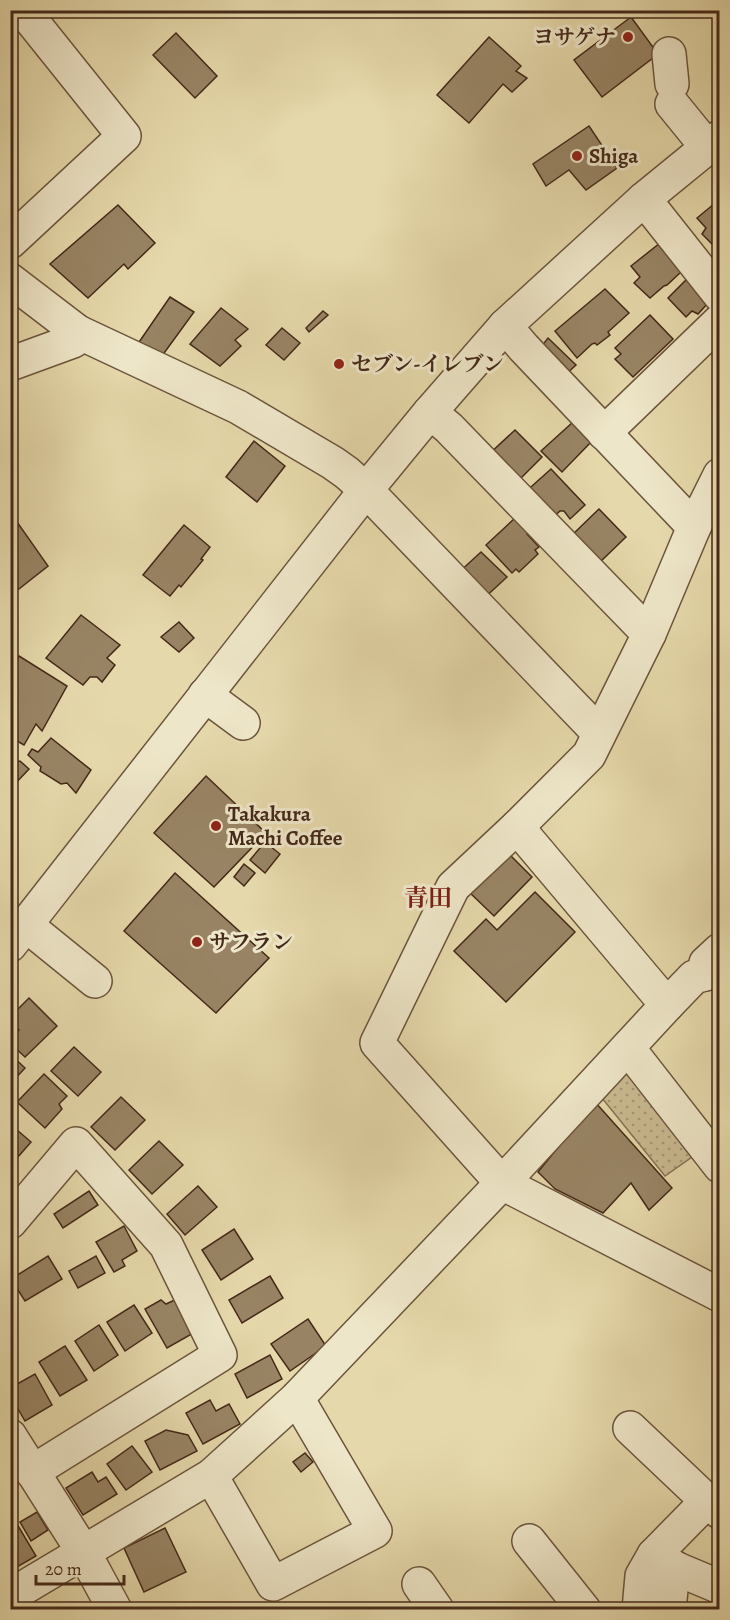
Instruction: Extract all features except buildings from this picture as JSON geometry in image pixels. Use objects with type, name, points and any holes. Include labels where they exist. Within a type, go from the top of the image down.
[{"type":"street","points":[[10,242],[124,136],[23,10]]},
{"type":"street","points":[[94,981],[18,935],[366,490],[505,326],[644,199],[713,142],[671,81]]},
{"type":"street","points":[[644,199],[720,295]]},
{"type":"street","points":[[10,280],[78,332],[238,407],[333,464],[366,490],[599,733]]},
{"type":"street","points":[[604,433],[720,321]]},
{"type":"street","points":[[505,326],[694,528]]},
{"type":"street","points":[[10,364],[73,341],[78,332]]},
{"type":"street","points":[[430,412],[449,428],[649,634]]},
{"type":"street","points":[[720,475],[694,528],[649,634],[589,755],[453,887],[377,1043],[502,1183],[720,1295]]},
{"type":"street","points":[[205,695],[243,723]]},
{"type":"street","points":[[516,827],[667,1005]]},
{"type":"street","points":[[10,1596],[211,1476],[297,1398],[694,977],[715,971]]},
{"type":"street","points":[[628,1048],[720,1166]]},
{"type":"street","points":[[10,1222],[76,1144],[166,1245],[220,1355],[32,1472]]},
{"type":"street","points":[[211,1476],[273,1584],[375,1531],[297,1398]]},
{"type":"street","points":[[630,1428],[716,1509],[665,1562],[642,1576],[639,1610]]},
{"type":"street","points":[[10,1436],[84,1553],[115,1610]]},
{"type":"street","points":[[529,1541],[584,1610]]},
{"type":"street","points":[[665,1562],[720,1587]]},
{"type":"street","points":[[665,1562],[672,1579],[669,1610]]},
{"type":"shaded area","points":[[629,1070],[699,1152],[665,1176],[602,1098]]},
{"type":"place","name":"ヨサゲナ","points":[[628,37]]},
{"type":"place","name":"Shiga","points":[[577,156]]},
{"type":"place","name":"セブン-イレブン","points":[[339,364]]},
{"type":"place","name":"Takakura Machi Coffee","points":[[216,826]]},
{"type":"place","name":"サフラン","points":[[197,942]]},
{"type":"district","name":"青田","points":[[428,898]]}]
